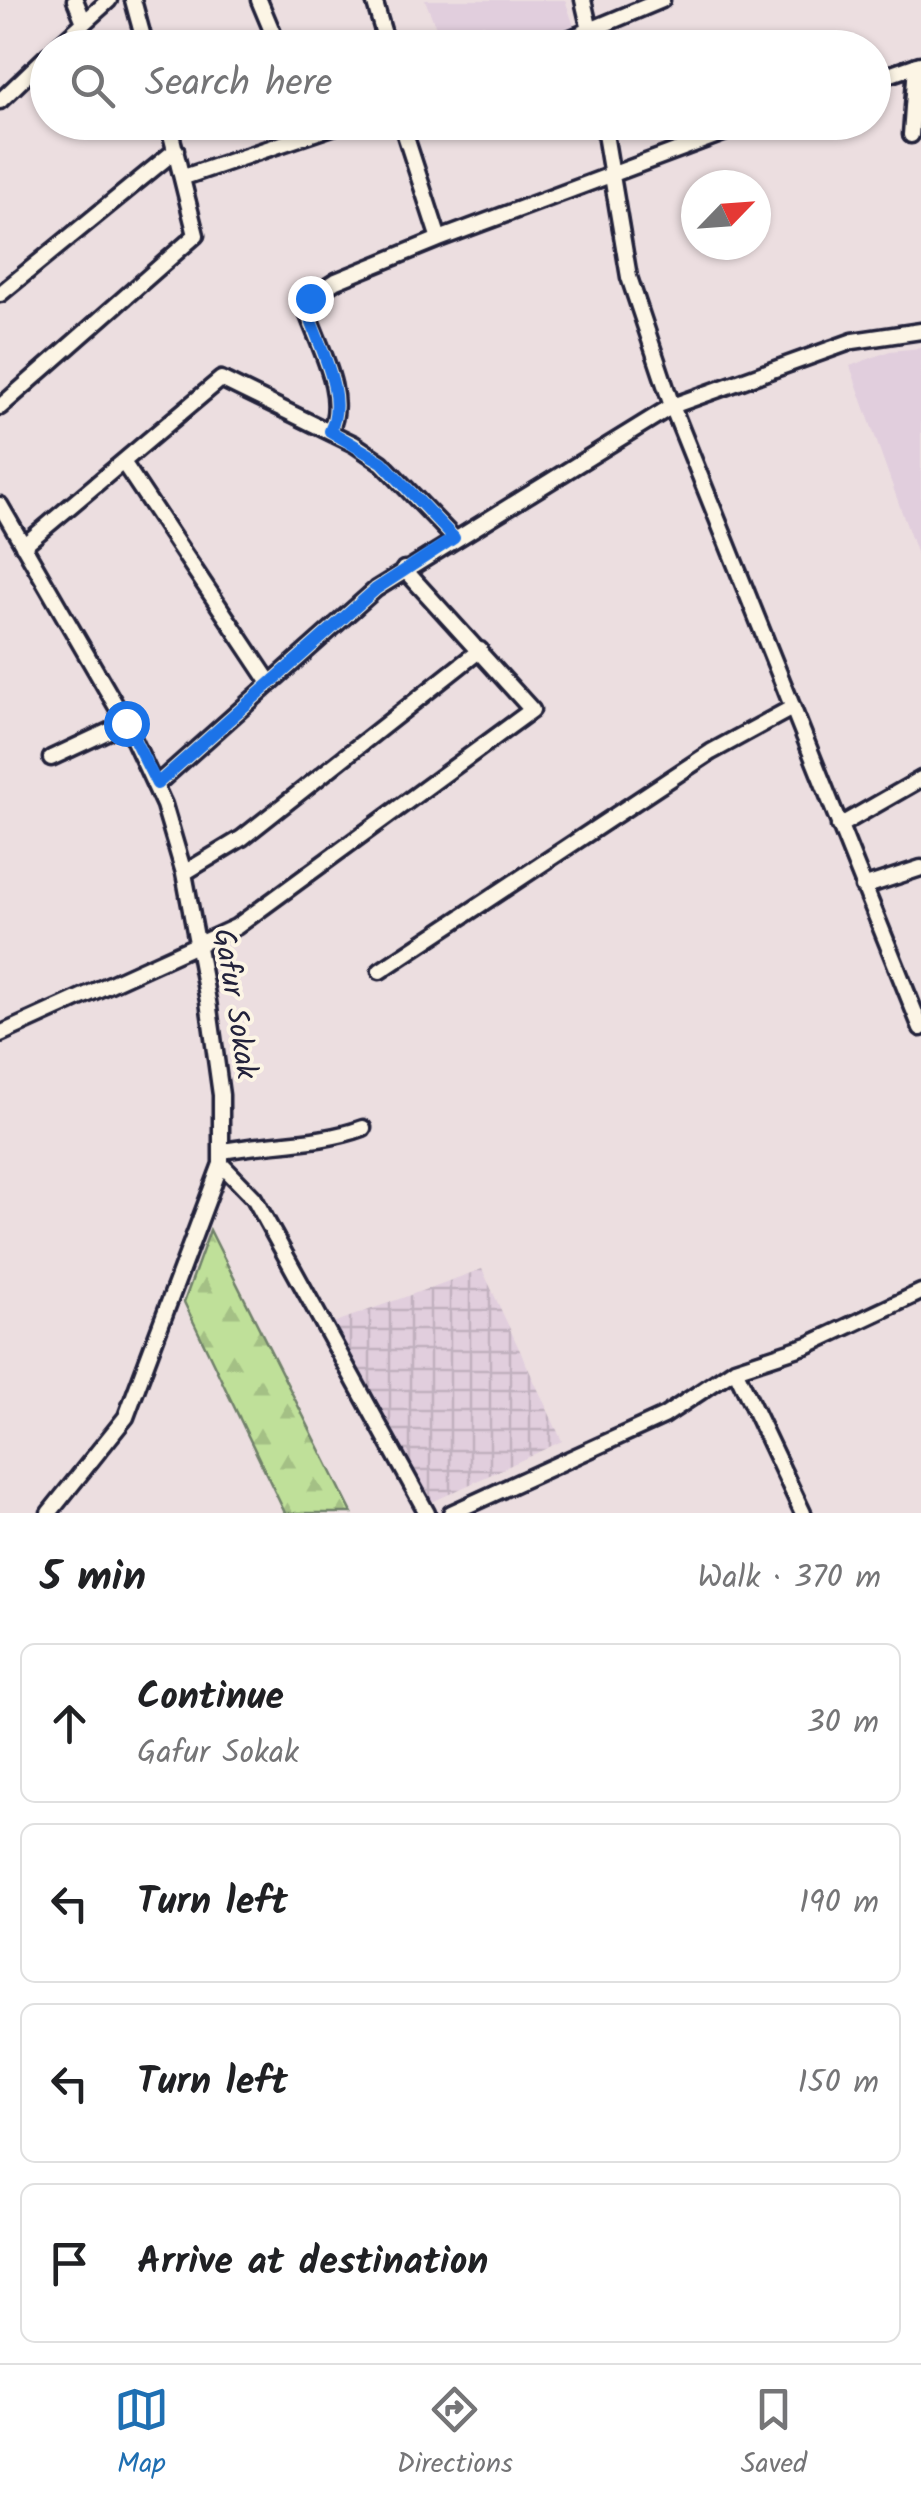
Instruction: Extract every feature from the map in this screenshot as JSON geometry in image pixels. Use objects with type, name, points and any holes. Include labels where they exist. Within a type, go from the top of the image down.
[{"type":"street","points":[[76,0],[84,22]]},
{"type":"street","points":[[75,30],[110,0]]},
{"type":"street","points":[[133,0],[141,30]]},
{"type":"street","points":[[259,0],[271,30]]},
{"type":"street","points":[[374,0],[383,30]]},
{"type":"street","points":[[583,0],[592,30],[662,0]]},
{"type":"street","points":[[891,74],[919,65],[911,135]]},
{"type":"street","points":[[2,93],[30,70]]},
{"type":"street","points":[[0,408],[196,234],[173,140]]},
{"type":"street","points":[[184,177],[281,140]]},
{"type":"street","points":[[407,140],[439,239]]},
{"type":"street","points":[[605,140],[638,314],[790,708],[863,888],[916,1004],[921,1028]]},
{"type":"street","points":[[330,431],[337,418],[337,402],[308,312],[310,298],[336,280],[703,140]]},
{"type":"street","points":[[0,294],[176,150]]},
{"type":"street","points":[[157,784],[404,569],[672,406],[853,341],[921,331]]},
{"type":"street","points":[[23,546],[222,380],[330,431],[382,462],[454,538]]},
{"type":"street","points":[[124,462],[270,682]]},
{"type":"street","name":"Gafur Sokak","points":[[0,505],[157,784],[184,873],[221,1096],[222,1157],[126,1417],[49,1513]]},
{"type":"street","points":[[0,1034],[170,953],[197,947],[236,927],[532,710],[404,569]]},
{"type":"street","points":[[184,873],[242,838],[480,650]]},
{"type":"street","points":[[380,971],[712,752],[790,708]]},
{"type":"street","points":[[51,758],[126,723]]},
{"type":"street","points":[[839,826],[921,779]]},
{"type":"street","points":[[863,888],[921,868]]},
{"type":"street","points":[[363,1128],[328,1138],[282,1140],[222,1157],[254,1198],[427,1513]]},
{"type":"street","points":[[451,1513],[664,1416],[736,1369],[808,1345],[921,1292]]},
{"type":"street","points":[[736,1369],[803,1513]]},
{"type":"shaded area","points":[[425,0],[565,0],[575,30],[486,30],[484,24],[468,30],[437,30]]},
{"type":"shaded area","points":[[921,348],[921,566],[850,366],[890,351]]},
{"type":"shaded area","points":[[482,1269],[562,1441],[430,1503],[333,1323]]},
{"type":"green space","points":[[210,1230],[352,1513],[285,1513],[184,1302]]},
{"type":"route","points":[[126,723],[157,784],[376,589],[454,538],[408,485],[382,462],[330,431],[337,418],[337,402],[308,312],[310,298]]}]
